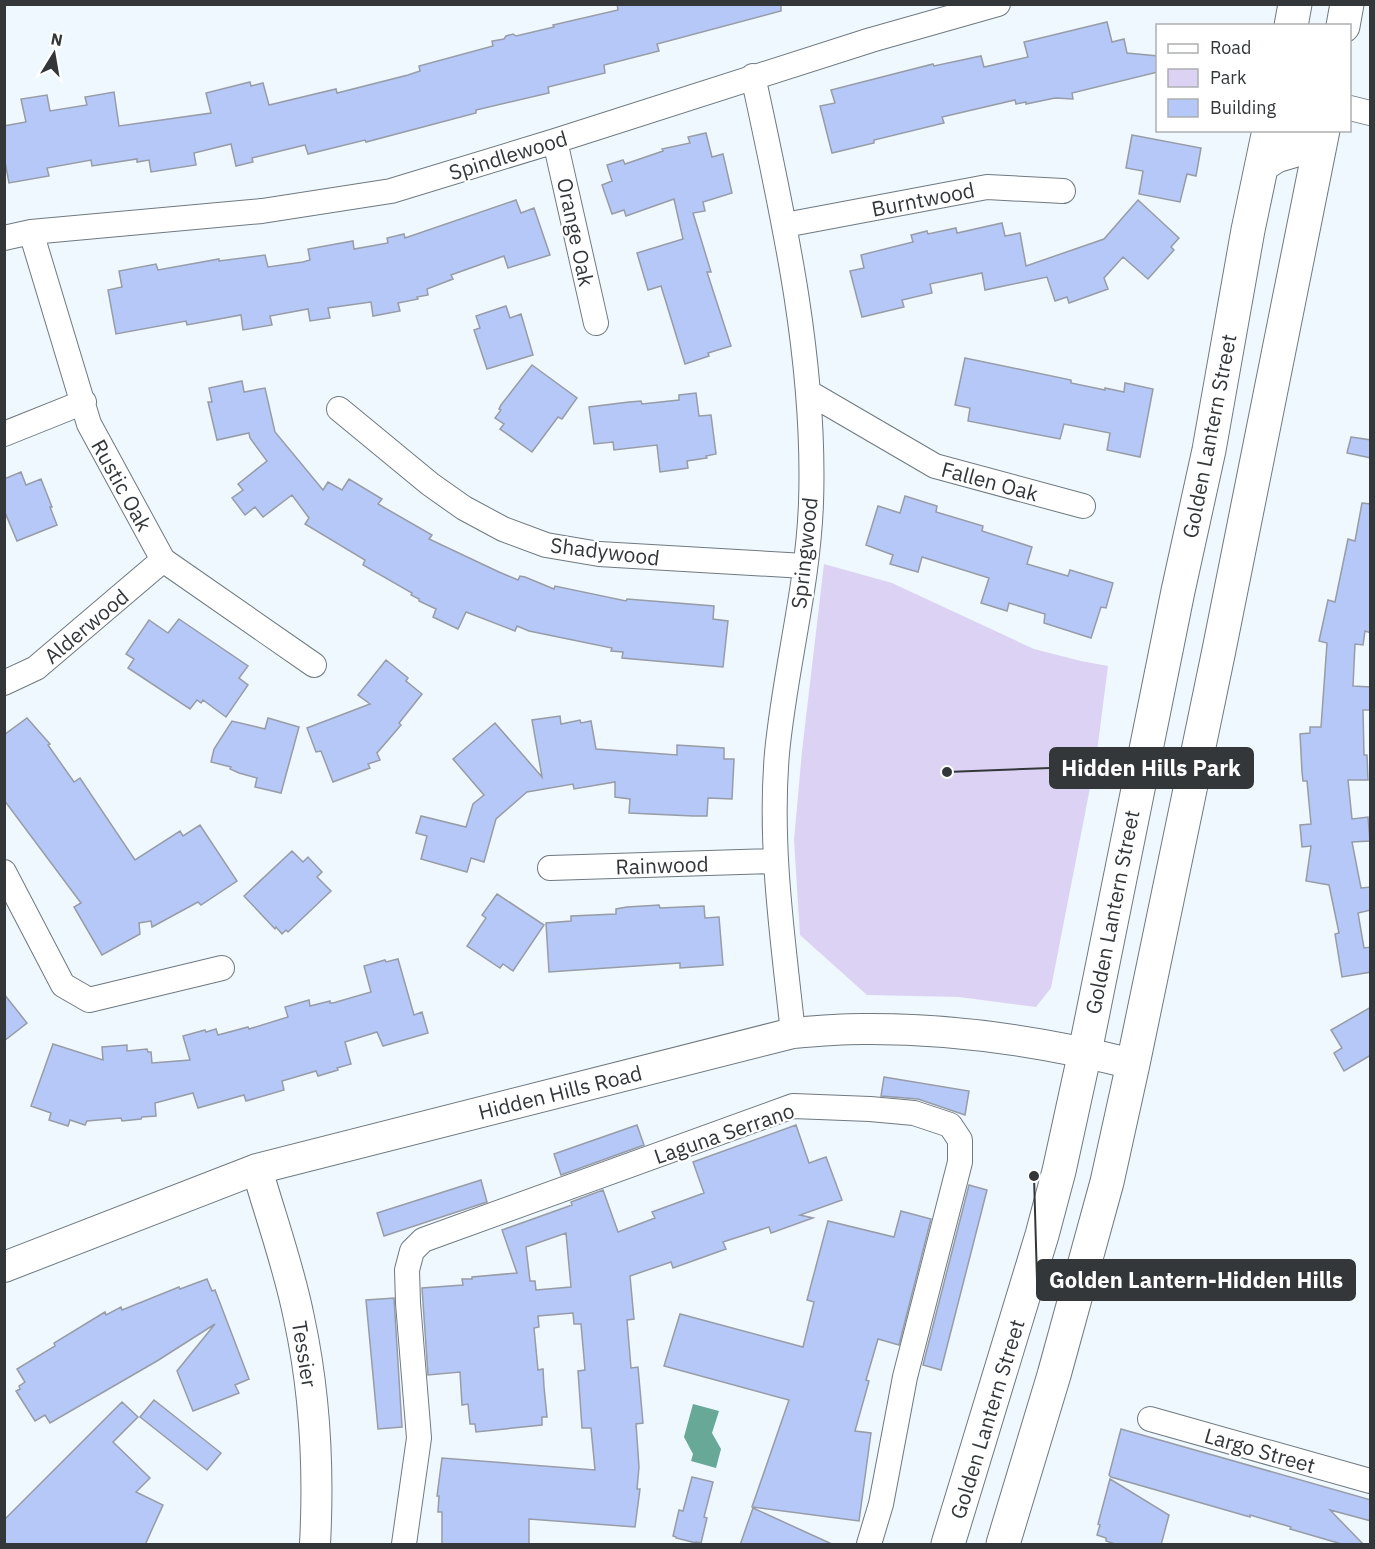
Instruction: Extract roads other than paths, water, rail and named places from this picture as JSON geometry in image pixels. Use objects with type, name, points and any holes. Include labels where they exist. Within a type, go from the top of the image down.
[{"type":"main road","points":[[1291,24],[1295,4]]},
{"type":"main road","points":[[1343,24],[1347,4]]},
{"type":"main road","name":"Golden Lantern Street","points":[[948,1545],[1042,1235],[1059,1171],[1085,1052],[1142,762],[1209,450],[1248,230],[1269,132]]},
{"type":"main road","points":[[1262,165],[1276,156],[1293,151],[1301,132]]},
{"type":"main road","points":[[1003,1545],[1054,1375],[1104,1194],[1133,1064],[1323,132]]},
{"type":"street","name":"Spindlewood","points":[[4,238],[32,232],[262,211],[391,191],[555,141],[753,76],[998,4]]},
{"type":"street","name":"Springwood","points":[[753,76],[785,225],[808,392],[811,503],[805,566],[777,753],[774,861],[793,1033]]},
{"type":"street","points":[[1351,108],[1371,113]]},
{"type":"street","name":"Orange Oak","points":[[555,141],[596,323]]},
{"type":"street","name":"Burntwood","points":[[785,225],[987,187],[1063,190]]},
{"type":"street","name":"Rustic Oak","points":[[32,232],[89,424],[163,560],[314,665]]},
{"type":"street","name":"Fallen Oak","points":[[808,392],[936,466],[1083,506]]},
{"type":"street","points":[[4,434],[84,402]]},
{"type":"street","name":"Shadywood","points":[[339,409],[430,484],[464,508],[503,529],[546,545],[599,554],[805,566]]},
{"type":"street","name":"Alderwood","points":[[4,683],[36,668],[163,560]]},
{"type":"street","name":"Rainwood","points":[[550,868],[774,861]]},
{"type":"street","points":[[4,872],[63,985],[89,1000],[222,968]]},
{"type":"street","name":"Hidden Hills Road","points":[[4,1267],[257,1169],[793,1033],[861,1029],[930,1032],[1024,1041],[1085,1052],[1133,1064]]},
{"type":"street","name":"Laguna Serrano","points":[[404,1545],[418,1438],[408,1303],[407,1270],[412,1251],[423,1240],[793,1106],[914,1113],[950,1125],[960,1140],[960,1162],[905,1377],[880,1504],[869,1545]]},
{"type":"street","name":"Tessier","points":[[257,1169],[291,1286],[307,1358],[316,1454],[315,1545]]},
{"type":"street","name":"Largo Street","points":[[1150,1419],[1371,1480]]},
{"type":"place","name":"Hidden Hills Park","points":[[947,772]]},
{"type":"place","name":"Golden Lantern-Hidden Hills","points":[[1034,1176]]}]
